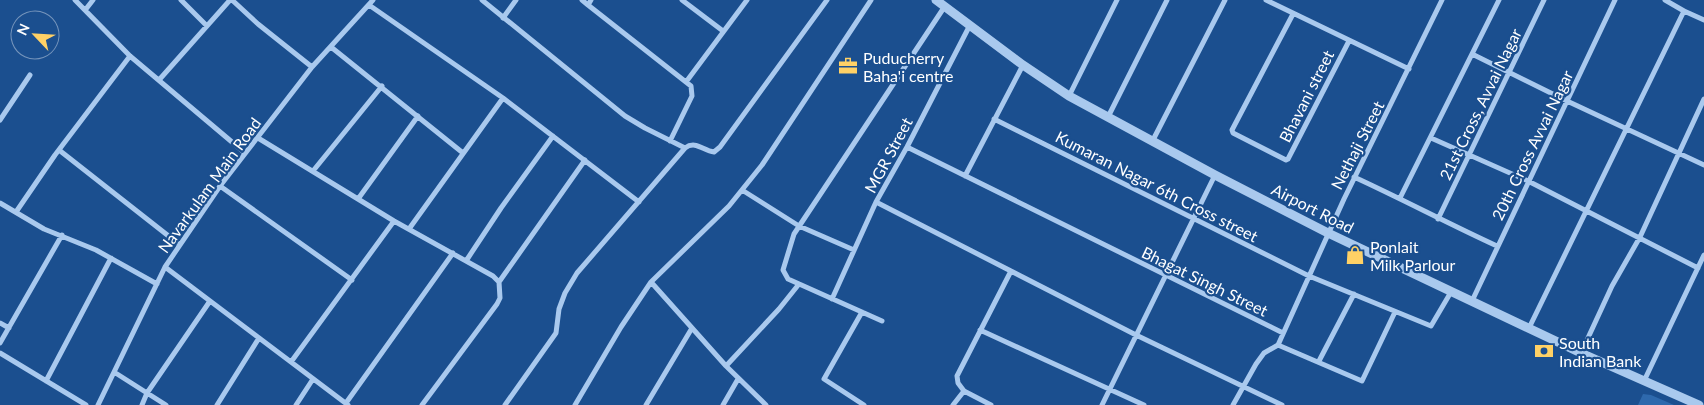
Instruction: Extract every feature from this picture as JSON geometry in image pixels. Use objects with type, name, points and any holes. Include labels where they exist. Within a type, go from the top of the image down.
[{"type":"street","points":[[75,0],[130,56],[245,153]]},
{"type":"street","points":[[86,10],[93,0]]},
{"type":"street","points":[[181,0],[207,26]]},
{"type":"street","points":[[159,80],[231,0],[312,67]]},
{"type":"street","points":[[482,0],[624,116],[684,148]]},
{"type":"street","points":[[503,18],[516,0]]},
{"type":"street","points":[[582,0],[590,2],[691,86],[692,96],[670,141]]},
{"type":"street","points":[[682,0],[723,31]]},
{"type":"street","points":[[686,82],[747,0]]},
{"type":"street","points":[[505,405],[556,333],[559,309],[565,293],[577,273],[684,148],[690,144],[714,152],[720,147],[827,0]]},
{"type":"street","points":[[575,405],[621,327],[651,282],[729,206],[767,158],[870,0]]},
{"type":"street","name":"Airport Road","points":[[936,0],[1023,65],[1069,96],[1215,175],[1328,233],[1451,292],[1644,382],[1699,405]]},
{"type":"street","points":[[1069,96],[1117,0]]},
{"type":"street","points":[[1108,117],[1167,0]]},
{"type":"street","points":[[1153,140],[1225,0]]},
{"type":"street","points":[[1266,0],[1409,69]]},
{"type":"street","name":"Nethaji Street","points":[[1309,276],[1354,178],[1442,0]]},
{"type":"street","points":[[1400,198],[1499,0]]},
{"type":"street","name":"21st Cross, Avvai Nagar","points":[[1438,219],[1544,0]]},
{"type":"street","name":"20th Cross Avvai Nagar","points":[[1472,301],[1614,0]]},
{"type":"street","points":[[1665,0],[1704,20]]},
{"type":"street","points":[[371,2],[503,98],[639,202]]},
{"type":"street","name":"Navarkulam Main Road","points":[[98,405],[165,267],[220,186],[245,153],[312,67],[371,2]]},
{"type":"street","points":[[882,321],[788,279],[783,270],[794,234],[945,6]]},
{"type":"street","points":[[1529,328],[1684,10]]},
{"type":"street","name":"Bhavani street","points":[[1293,14],[1232,130],[1286,160],[1288,160],[1349,41]]},
{"type":"street","name":"MGR Street","points":[[832,298],[876,202],[907,147],[970,24]]},
{"type":"street","points":[[331,46],[463,153]]},
{"type":"street","points":[[1472,54],[1704,165]]},
{"type":"street","points":[[16,212],[59,150],[130,56]]},
{"type":"street","points":[[965,176],[1023,65]]},
{"type":"street","points":[[0,120],[30,75]]},
{"type":"street","points":[[312,171],[382,86]]},
{"type":"street","points":[[409,230],[503,98]]},
{"type":"street","points":[[1581,353],[1612,286],[1640,237],[1704,99]]},
{"type":"street","points":[[358,199],[418,116]]},
{"type":"street","name":"Kumaran Nagar 6th Cross street","points":[[994,119],[1309,276]]},
{"type":"street","points":[[466,261],[501,208],[553,136]]},
{"type":"street","points":[[258,138],[394,222],[453,253],[493,276],[499,282]]},
{"type":"street","points":[[1431,138],[1528,181],[1698,268]]},
{"type":"street","name":"Bhagat Singh Street","points":[[907,147],[1283,333],[1309,276]]},
{"type":"street","points":[[59,150],[180,245]]},
{"type":"street","points":[[422,405],[497,304],[500,298],[499,282],[585,160]]},
{"type":"street","points":[[1102,405],[1215,175]]},
{"type":"street","points":[[1354,178],[1400,198],[1438,219],[1497,246]]},
{"type":"street","points":[[220,186],[352,280]]},
{"type":"street","points":[[742,190],[799,226],[854,250]]},
{"type":"street","points":[[876,202],[1136,335],[1282,405]]},
{"type":"street","points":[[0,203],[44,229],[62,235],[111,258],[157,284]]},
{"type":"street","points":[[291,362],[394,222]]},
{"type":"street","points":[[0,343],[62,235]]},
{"type":"street","points":[[165,267],[347,404],[453,253]]},
{"type":"street","points":[[1644,382],[1704,254]]},
{"type":"street","points":[[46,381],[111,258]]},
{"type":"street","points":[[991,405],[964,391],[958,383],[957,376],[1011,271]]},
{"type":"street","points":[[1309,276],[1431,326],[1451,292]]},
{"type":"street","points":[[651,282],[738,379],[766,405]]},
{"type":"street","points":[[726,366],[779,309],[799,284]]},
{"type":"street","points":[[1319,361],[1354,294]]},
{"type":"street","points":[[142,405],[147,393],[210,301]]},
{"type":"street","points":[[862,312],[824,379],[864,405]]},
{"type":"street","points":[[1278,345],[1362,381],[1395,312]]},
{"type":"street","points":[[0,323],[9,328]]},
{"type":"street","points":[[646,405],[692,328]]},
{"type":"street","points":[[980,330],[1144,405]]},
{"type":"street","points":[[1233,405],[1256,364],[1264,353],[1278,345],[1283,333]]},
{"type":"street","points":[[217,405],[259,338]]},
{"type":"street","points":[[0,353],[86,405]]},
{"type":"street","points":[[114,372],[166,405]]},
{"type":"street","points":[[296,405],[313,379]]},
{"type":"street","points":[[723,405],[738,379]]},
{"type":"street","points":[[953,405],[964,391]]},
{"type":"shaded area","points":[[1643,394],[1651,395],[1674,405],[1638,405]]},
{"type":"place","name":"Puducherry Baha'i centre","points":[[848,66]]},
{"type":"place","name":"Ponlait Milk Parlour","points":[[1355,255]]},
{"type":"place","name":"South Indian Bank","points":[[1544,351]]}]
